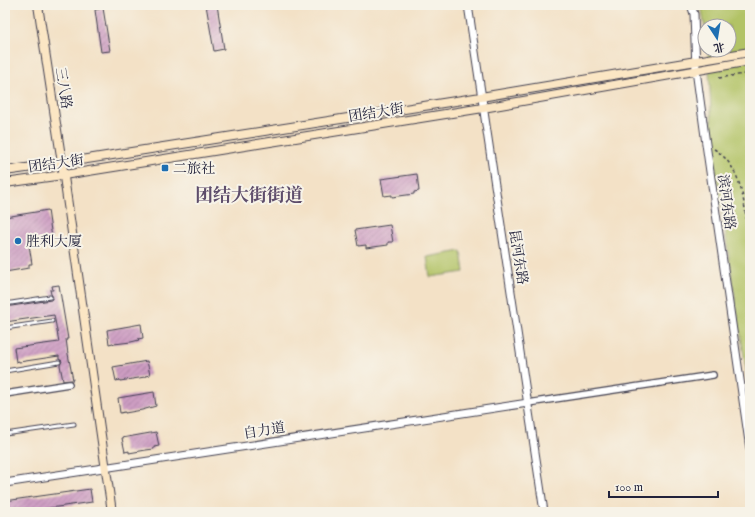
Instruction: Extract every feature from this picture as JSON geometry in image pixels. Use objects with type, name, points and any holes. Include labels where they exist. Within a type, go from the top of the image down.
[{"type":"main road","name":"三八路","points":[[38,5],[112,512]]},
{"type":"main road","name":"团结大街","points":[[5,171],[481,97],[750,52]]},
{"type":"main road","name":"团结大街","points":[[5,183],[64,175],[483,108],[750,61]]},
{"type":"street","name":"昆河东路","points":[[468,5],[544,512]]},
{"type":"street","name":"滨河东路","points":[[691,5],[694,14],[696,70],[750,449]]},
{"type":"street","points":[[528,403],[713,375]]},
{"type":"street","points":[[5,394],[69,384]]},
{"type":"street","name":"自力道","points":[[5,483],[528,403]]},
{"type":"lane","points":[[5,304],[50,297]]},
{"type":"lane","points":[[5,328],[52,321]]},
{"type":"lane","points":[[5,371],[59,362]]},
{"type":"lane","points":[[5,434],[74,424]]},
{"type":"path","points":[[719,78],[750,73]]},
{"type":"path","points":[[706,144],[726,158],[739,181],[747,213],[750,245]]},
{"type":"green space","points":[[701,5],[750,5],[750,396],[713,153],[708,58],[737,58],[737,18],[703,18]]},
{"type":"green space","points":[[461,251],[464,272],[430,277],[427,257]]},
{"type":"building","points":[[206,5],[217,5],[224,49],[214,51]]},
{"type":"building","points":[[103,8],[110,51],[101,52],[95,10]]},
{"type":"building","points":[[417,174],[419,191],[414,192],[414,194],[392,197],[392,195],[384,196],[381,179]]},
{"type":"building","name":"胜利大厦","points":[[48,210],[52,238],[49,238],[49,242],[29,245],[32,264],[29,264],[29,268],[5,272],[5,217]]},
{"type":"building","points":[[390,225],[393,242],[388,242],[388,245],[366,248],[366,245],[358,246],[355,230]]},
{"type":"building","points":[[59,285],[73,380],[63,381],[60,365],[62,361],[59,359],[59,356],[16,362],[14,348],[59,342],[54,315],[5,322],[5,307],[51,300],[53,297],[50,290],[53,290],[52,286]]},
{"type":"building","points":[[141,324],[143,338],[131,342],[109,344],[107,330]]},
{"type":"building","points":[[147,361],[150,375],[116,381],[113,367]]},
{"type":"building","points":[[154,392],[156,406],[142,410],[120,413],[118,398]]},
{"type":"building","points":[[156,432],[159,446],[154,447],[154,449],[129,453],[129,451],[125,452],[122,438]]},
{"type":"building","points":[[90,489],[92,502],[22,512],[5,512],[5,501]]},
{"type":"place","name":"二旅社","points":[[165,168]]},
{"type":"place","name":"胜利大厦","points":[[18,241]]},
{"type":"district","name":"团结大街街道","points":[[249,195]]}]
